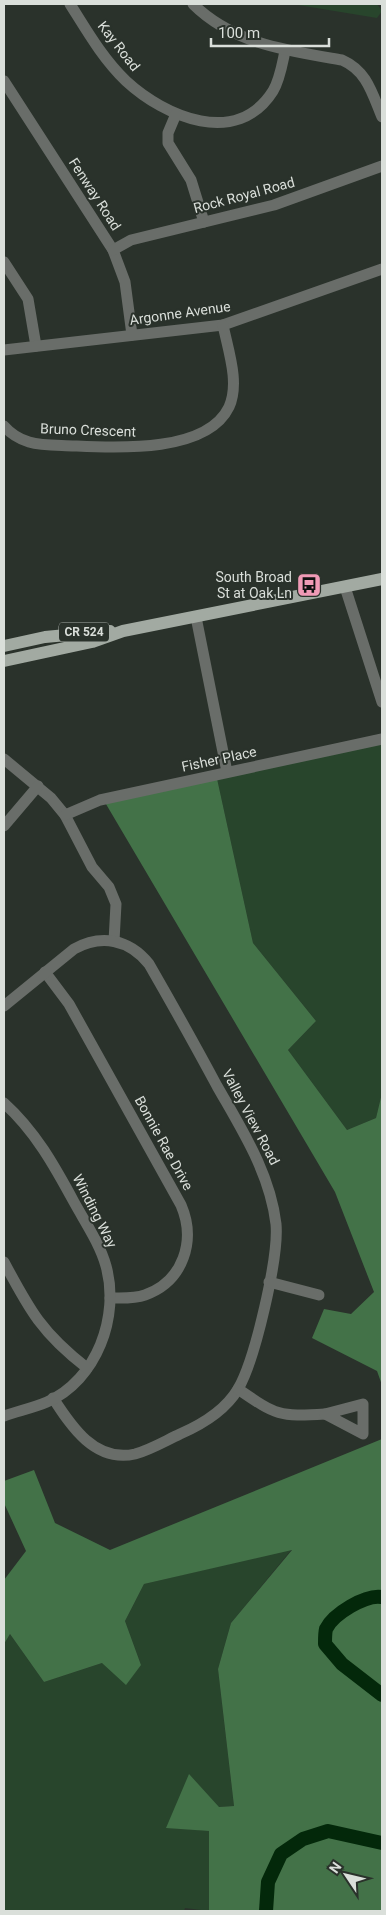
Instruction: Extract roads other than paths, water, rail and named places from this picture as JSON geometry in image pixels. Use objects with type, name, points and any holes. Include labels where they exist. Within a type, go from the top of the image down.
[{"type":"main road","name":"CR 524","points":[[4,646],[45,637],[123,631],[382,579]]},
{"type":"main road","name":"CR 524","points":[[4,661],[28,654],[92,642],[123,631]]},
{"type":"main road","points":[[45,637],[47,650]]},
{"type":"main road","points":[[18,642],[28,654]]},
{"type":"street","name":"Kay Road","points":[[70,4],[114,69],[142,94],[176,114],[194,120],[215,123],[227,122],[248,114],[257,108],[272,91],[281,71],[285,51]]},
{"type":"street","points":[[193,4],[207,16],[238,35],[285,51],[342,60],[351,64],[364,76],[382,115]]},
{"type":"street","name":"Fenway Road","points":[[4,81],[113,250],[125,282],[132,335]]},
{"type":"street","points":[[176,114],[168,133],[168,144],[191,180],[204,222]]},
{"type":"street","name":"Rock Royal Road","points":[[113,250],[131,240],[274,205],[382,166]]},
{"type":"street","points":[[4,262],[28,299],[36,346]]},
{"type":"street","name":"Argonne Avenue","points":[[4,350],[223,325],[382,269]]},
{"type":"street","name":"Bruno Crescent","points":[[4,426],[12,434],[30,442],[113,448],[159,445],[194,435],[219,421],[233,396],[233,379],[223,325]]},
{"type":"street","points":[[346,587],[382,702]]},
{"type":"street","points":[[196,617],[227,772]]},
{"type":"street","name":"Fisher Place","points":[[65,815],[100,800],[382,739]]},
{"type":"street","points":[[4,760],[38,786],[65,815],[85,856],[113,895],[117,914],[114,941]]},
{"type":"street","points":[[4,826],[38,786]]},
{"type":"street","name":"Valley View Road","points":[[4,1006],[83,944],[103,940],[114,941],[134,949],[149,964],[257,1156],[270,1195],[276,1224],[275,1258],[250,1361],[238,1389],[222,1408],[199,1425],[142,1452],[122,1455],[102,1450],[81,1437],[53,1398]]},
{"type":"street","name":"Bonnie Rae Drive","points":[[45,972],[69,1004],[181,1205],[188,1227],[187,1248],[184,1259],[179,1268],[164,1285],[144,1295],[110,1298]]},
{"type":"street","name":"Winding Way","points":[[4,1103],[34,1135],[54,1165],[100,1250],[109,1279],[110,1298],[103,1339],[87,1368],[67,1389],[53,1398],[4,1416]]},
{"type":"street","points":[[4,1262],[40,1324],[65,1351],[87,1368]]},
{"type":"street","points":[[269,1282],[319,1295]]},
{"type":"street","points":[[238,1389],[270,1411],[281,1414],[325,1414]]},
{"type":"waterway","points":[[382,1597],[367,1599],[343,1611],[330,1623],[325,1634],[325,1644],[342,1664],[382,1695]]},
{"type":"waterway","points":[[266,1911],[268,1882],[281,1854],[303,1839],[328,1831],[382,1843]]},
{"type":"place","name":"South Broad St at Oak Ln","points":[[309,585]]}]
